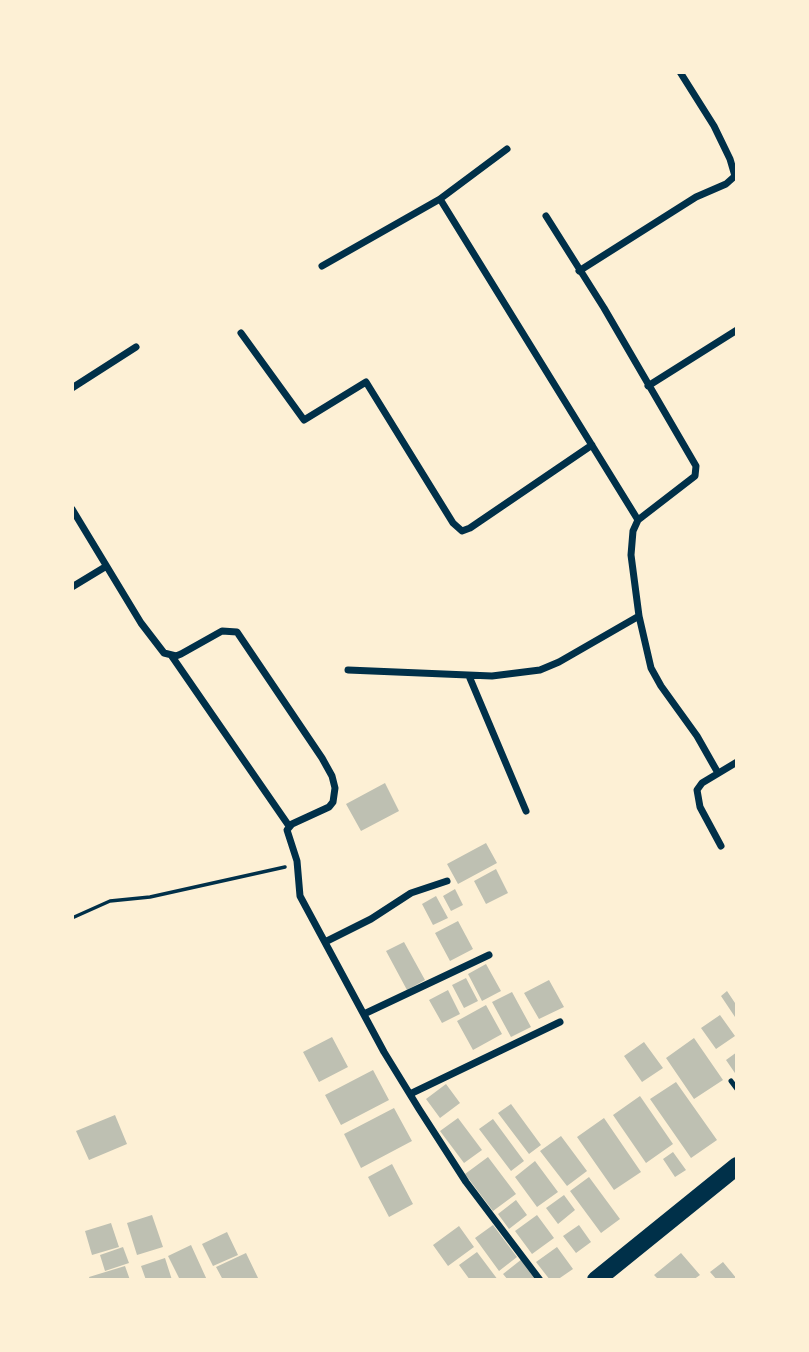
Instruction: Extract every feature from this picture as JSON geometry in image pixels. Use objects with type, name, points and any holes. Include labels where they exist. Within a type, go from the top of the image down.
[{"type":"main road","points":[[597,1280],[737,1166]]},
{"type":"street","points":[[579,271],[696,197],[726,184],[735,176],[714,125],[680,72]]},
{"type":"street","points":[[322,266],[440,199],[507,149]]},
{"type":"street","points":[[440,199],[638,520]]},
{"type":"street","points":[[545,216],[604,308],[694,460],[697,470],[695,476],[638,520],[631,555],[639,616],[652,668],[660,686],[696,736],[718,773]]},
{"type":"street","points":[[648,386],[737,330]]},
{"type":"street","points":[[241,332],[304,420],[366,382],[453,523],[462,531],[592,445]]},
{"type":"street","points":[[72,388],[136,347]]},
{"type":"street","points":[[72,509],[105,566],[159,647],[171,655],[289,826],[288,835],[297,864],[300,896],[365,1014],[410,1094],[466,1182],[540,1280]]},
{"type":"street","points":[[72,587],[105,566]]},
{"type":"street","points":[[348,670],[492,676],[540,670],[639,616]]},
{"type":"street","points":[[171,655],[181,654],[222,631],[233,630],[239,634],[332,776],[336,795],[332,805],[289,826]]},
{"type":"street","points":[[469,676],[526,811]]},
{"type":"street","points":[[721,846],[700,807],[697,795],[702,783],[737,762]]},
{"type":"street","points":[[326,942],[371,919],[411,893],[447,881]]},
{"type":"street","points":[[365,1014],[489,955]]},
{"type":"street","points":[[410,1094],[560,1022]]},
{"type":"lane","points":[[732,1081],[737,1089]]},
{"type":"path","points":[[72,918],[110,901],[150,897],[297,864]]},
{"type":"building","points":[[385,783],[399,811],[361,831],[346,804]]},
{"type":"building","points":[[486,843],[497,863],[458,884],[447,864]]},
{"type":"building","points":[[496,869],[508,893],[486,904],[474,881]]},
{"type":"building","points":[[455,889],[463,905],[451,911],[443,896]]},
{"type":"building","points":[[436,896],[448,918],[433,925],[422,904]]},
{"type":"building","points":[[458,921],[473,949],[450,961],[435,933]]},
{"type":"building","points":[[404,942],[425,980],[407,990],[386,951]]},
{"type":"building","points":[[486,964],[501,991],[482,1001],[468,974]]},
{"type":"building","points":[[466,978],[478,1001],[464,1008],[452,985]]},
{"type":"building","points":[[549,980],[564,1007],[539,1019],[524,993]]},
{"type":"building","points":[[448,990],[460,1014],[442,1023],[429,1000]]},
{"type":"building","points":[[727,991],[737,1006],[737,1020],[721,996]]},
{"type":"building","points":[[512,992],[531,1027],[511,1037],[492,1002]]},
{"type":"building","points":[[486,1005],[502,1034],[473,1050],[457,1021]]},
{"type":"building","points":[[720,1015],[735,1036],[716,1049],[701,1028]]},
{"type":"building","points":[[332,1037],[348,1067],[319,1082],[303,1052]]},
{"type":"building","points":[[694,1038],[723,1080],[694,1099],[666,1058]]},
{"type":"building","points":[[644,1042],[663,1068],[642,1082],[624,1056]]},
{"type":"building","points":[[737,1052],[737,1076],[726,1060]]},
{"type":"building","points":[[373,1070],[389,1100],[341,1125],[325,1095]]},
{"type":"building","points":[[676,1082],[717,1140],[691,1158],[650,1099]]},
{"type":"building","points":[[446,1084],[460,1103],[440,1118],[426,1099]]},
{"type":"building","points":[[640,1096],[673,1144],[646,1163],[613,1115]]},
{"type":"building","points":[[511,1104],[541,1145],[529,1154],[498,1113]]},
{"type":"building","points":[[394,1108],[412,1141],[361,1168],[344,1134]]},
{"type":"building","points":[[115,1115],[127,1144],[89,1160],[76,1131]]},
{"type":"building","points":[[458,1118],[482,1150],[464,1163],[440,1131]]},
{"type":"building","points":[[604,1118],[641,1172],[614,1190],[577,1137]]},
{"type":"building","points":[[493,1119],[524,1161],[511,1171],[479,1129]]},
{"type":"building","points":[[561,1136],[587,1171],[567,1186],[540,1151]]},
{"type":"building","points":[[673,1152],[686,1170],[675,1177],[663,1159]]},
{"type":"building","points":[[488,1157],[516,1194],[493,1211],[465,1174]]},
{"type":"building","points":[[535,1161],[558,1192],[537,1207],[515,1177]]},
{"type":"building","points":[[392,1164],[413,1204],[389,1217],[368,1177]]},
{"type":"building","points":[[589,1177],[620,1219],[601,1233],[570,1191]]},
{"type":"building","points":[[564,1195],[575,1210],[558,1224],[546,1208]]},
{"type":"building","points":[[516,1200],[527,1215],[509,1229],[498,1214]]},
{"type":"building","points":[[152,1215],[163,1247],[137,1255],[127,1223]]},
{"type":"building","points":[[537,1215],[554,1238],[532,1254],[515,1231]]},
{"type":"building","points":[[111,1223],[119,1247],[92,1255],[85,1231]]},
{"type":"building","points":[[493,1225],[517,1257],[499,1271],[475,1238]]},
{"type":"building","points":[[579,1225],[591,1242],[576,1253],[563,1236]]},
{"type":"building","points":[[459,1226],[474,1247],[448,1266],[433,1245]]},
{"type":"building","points":[[227,1232],[238,1255],[213,1266],[202,1244]]},
{"type":"building","points":[[191,1245],[207,1280],[180,1280],[168,1256]]},
{"type":"building","points":[[123,1247],[129,1263],[105,1271],[100,1255]]},
{"type":"building","points":[[557,1247],[573,1269],[557,1280],[550,1280],[536,1262]]},
{"type":"building","points":[[477,1252],[498,1280],[470,1280],[459,1265]]},
{"type":"building","points":[[246,1253],[259,1280],[223,1280],[216,1267]]},
{"type":"building","points":[[681,1253],[700,1275],[693,1280],[659,1280],[654,1275]]},
{"type":"building","points":[[165,1258],[172,1280],[146,1280],[141,1266]]},
{"type":"building","points":[[522,1259],[538,1280],[508,1280],[503,1274]]},
{"type":"building","points":[[723,1262],[737,1280],[717,1280],[710,1272]]},
{"type":"building","points":[[125,1266],[130,1280],[90,1280],[89,1277]]}]
